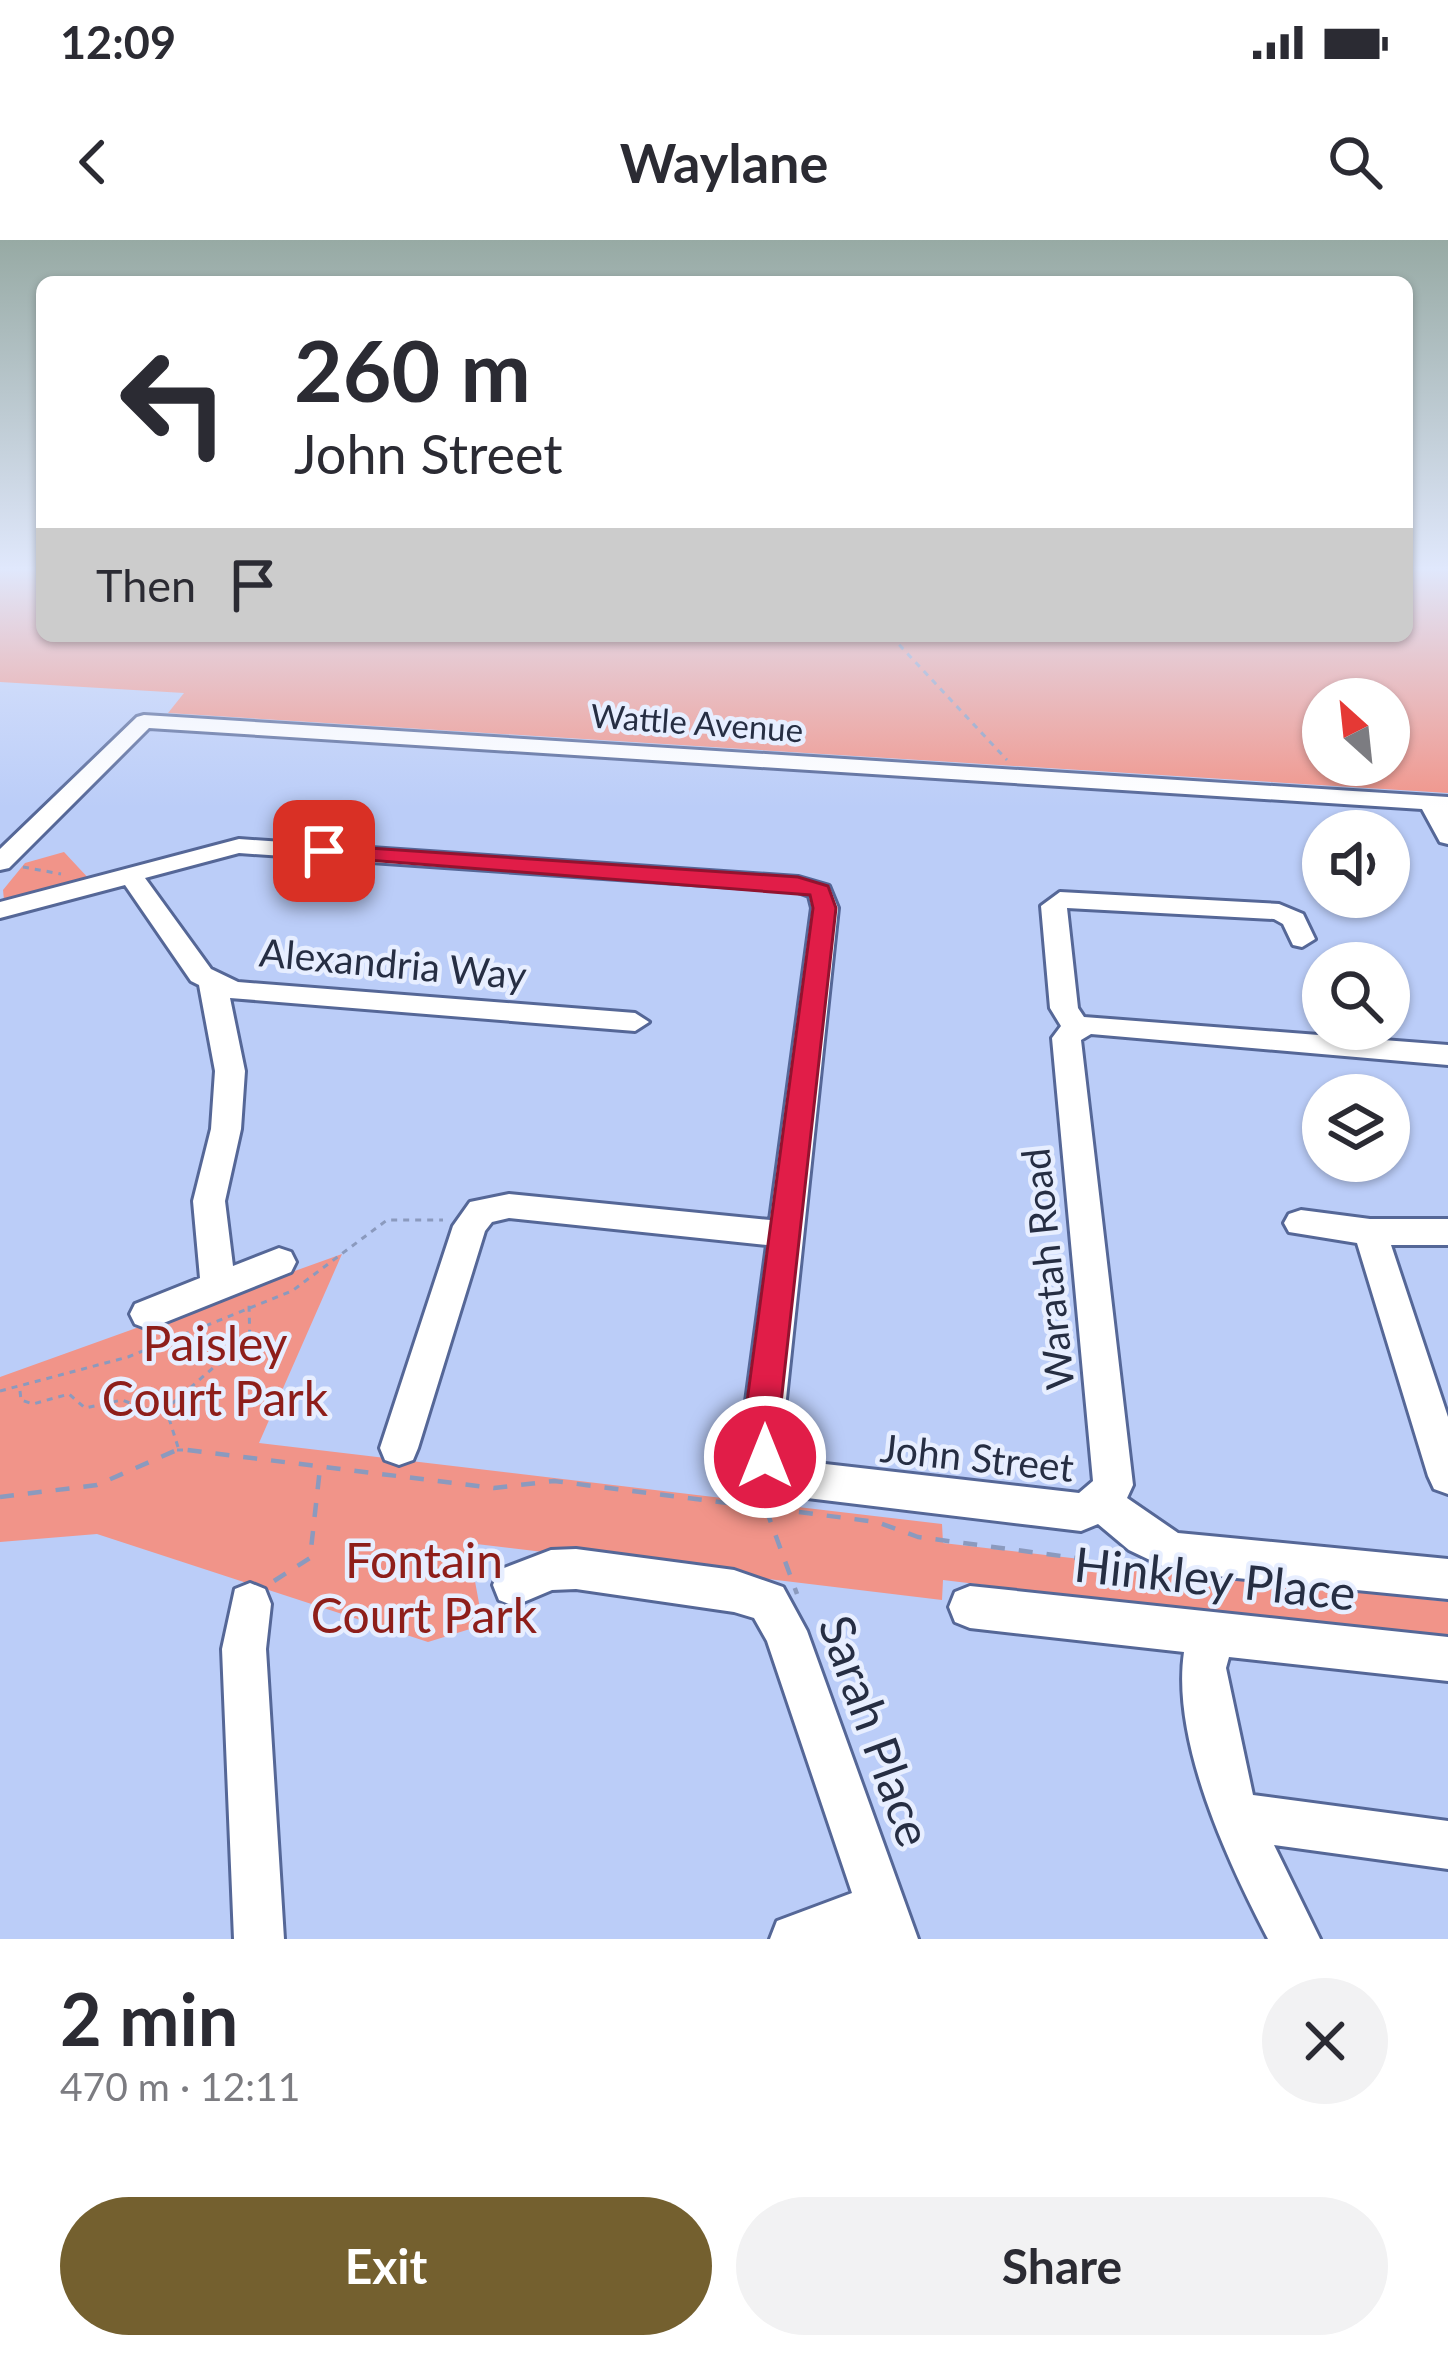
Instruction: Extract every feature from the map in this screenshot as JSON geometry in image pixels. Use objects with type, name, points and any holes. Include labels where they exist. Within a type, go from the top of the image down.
[{"type":"street","name":"Wattle Avenue","points":[[0,863],[144,722],[1439,804]]},
{"type":"street","points":[[1439,804],[1448,837]]},
{"type":"street","name":"John Street","points":[[0,923],[50,900],[193,852],[239,846],[798,884],[820,891],[825,908],[760,1439],[765,1457],[777,1472],[799,1479],[1081,1512],[1101,1502]]},
{"type":"street","name":"Alexandria Way","points":[[129,873],[201,975],[233,990],[635,1022]]},
{"type":"street","name":"John Street","points":[[0,910],[50,900]]},
{"type":"street","points":[[1302,939],[1294,919],[1280,912],[1060,900],[1054,906],[1064,1008],[1076,1028],[1091,1024],[1448,1054]]},
{"type":"street","points":[[213,984],[211,994],[226,1032],[230,1071],[226,1130],[209,1201],[218,1283]]},
{"type":"street","name":"Waratah Road","points":[[1076,1028],[1066,1038],[1113,1486],[1101,1502]]},
{"type":"street","points":[[400,1448],[472,1221],[482,1211],[509,1206],[785,1234]]},
{"type":"street","points":[[1300,1223],[1370,1232],[1448,1232]]},
{"type":"street","points":[[1370,1232],[1448,1476]]},
{"type":"street","points":[[148,1315],[279,1262]]},
{"type":"street","points":[[1101,1502],[1143,1536],[1175,1552],[1448,1579]]},
{"type":"street","name":"Sarah Place","points":[[514,1585],[551,1570],[576,1569],[754,1595],[772,1609],[784,1631],[887,1923]]},
{"type":"street","points":[[250,1604],[244,1649],[260,1939]]},
{"type":"street","name":"Hinkley Place","points":[[970,1607],[1448,1659]]},
{"type":"street","points":[[1220,1634],[1206,1652],[1204,1668],[1213,1745],[1233,1816],[1295,1939]]},
{"type":"street","points":[[1233,1816],[1448,1845]]},
{"type":"street","points":[[795,1939],[887,1923]]},
{"type":"path","points":[[904,649],[1008,755],[1006,776]]},
{"type":"path","points":[[20,1389],[21,1400],[33,1404],[69,1394],[85,1408],[122,1400],[146,1409],[166,1409],[204,1374],[249,1352],[256,1337],[245,1283],[218,1283]]},
{"type":"path","points":[[166,1409],[178,1449]]},
{"type":"path","points":[[0,1497],[97,1485],[178,1449],[494,1488],[554,1481],[877,1522],[918,1537],[1136,1566]]},
{"type":"path","points":[[250,1604],[260,1591],[310,1558],[320,1466]]},
{"type":"path","points":[[765,1508],[799,1593],[772,1609]]},
{"type":"green space","points":[[0,649],[1448,649],[1448,793],[1336,786],[1410,786],[1410,678],[1302,678],[1302,784],[168,713],[184,693],[0,682]]},
{"type":"green space","points":[[64,852],[91,881],[4,900],[3,890],[25,863]]},
{"type":"green space","points":[[342,1254],[259,1443],[942,1524],[943,1543],[1448,1602],[1448,1641],[943,1580],[942,1600],[468,1543],[483,1625],[428,1642],[97,1534],[0,1542],[0,1377]]},
{"type":"route","points":[[324,851],[798,884],[820,891],[825,908],[760,1439],[765,1457]]},
{"type":"park label","name":"Paisley Court Park","points":[[215,1372]]},
{"type":"park label","name":"Fontain Court Park","points":[[424,1588]]}]
